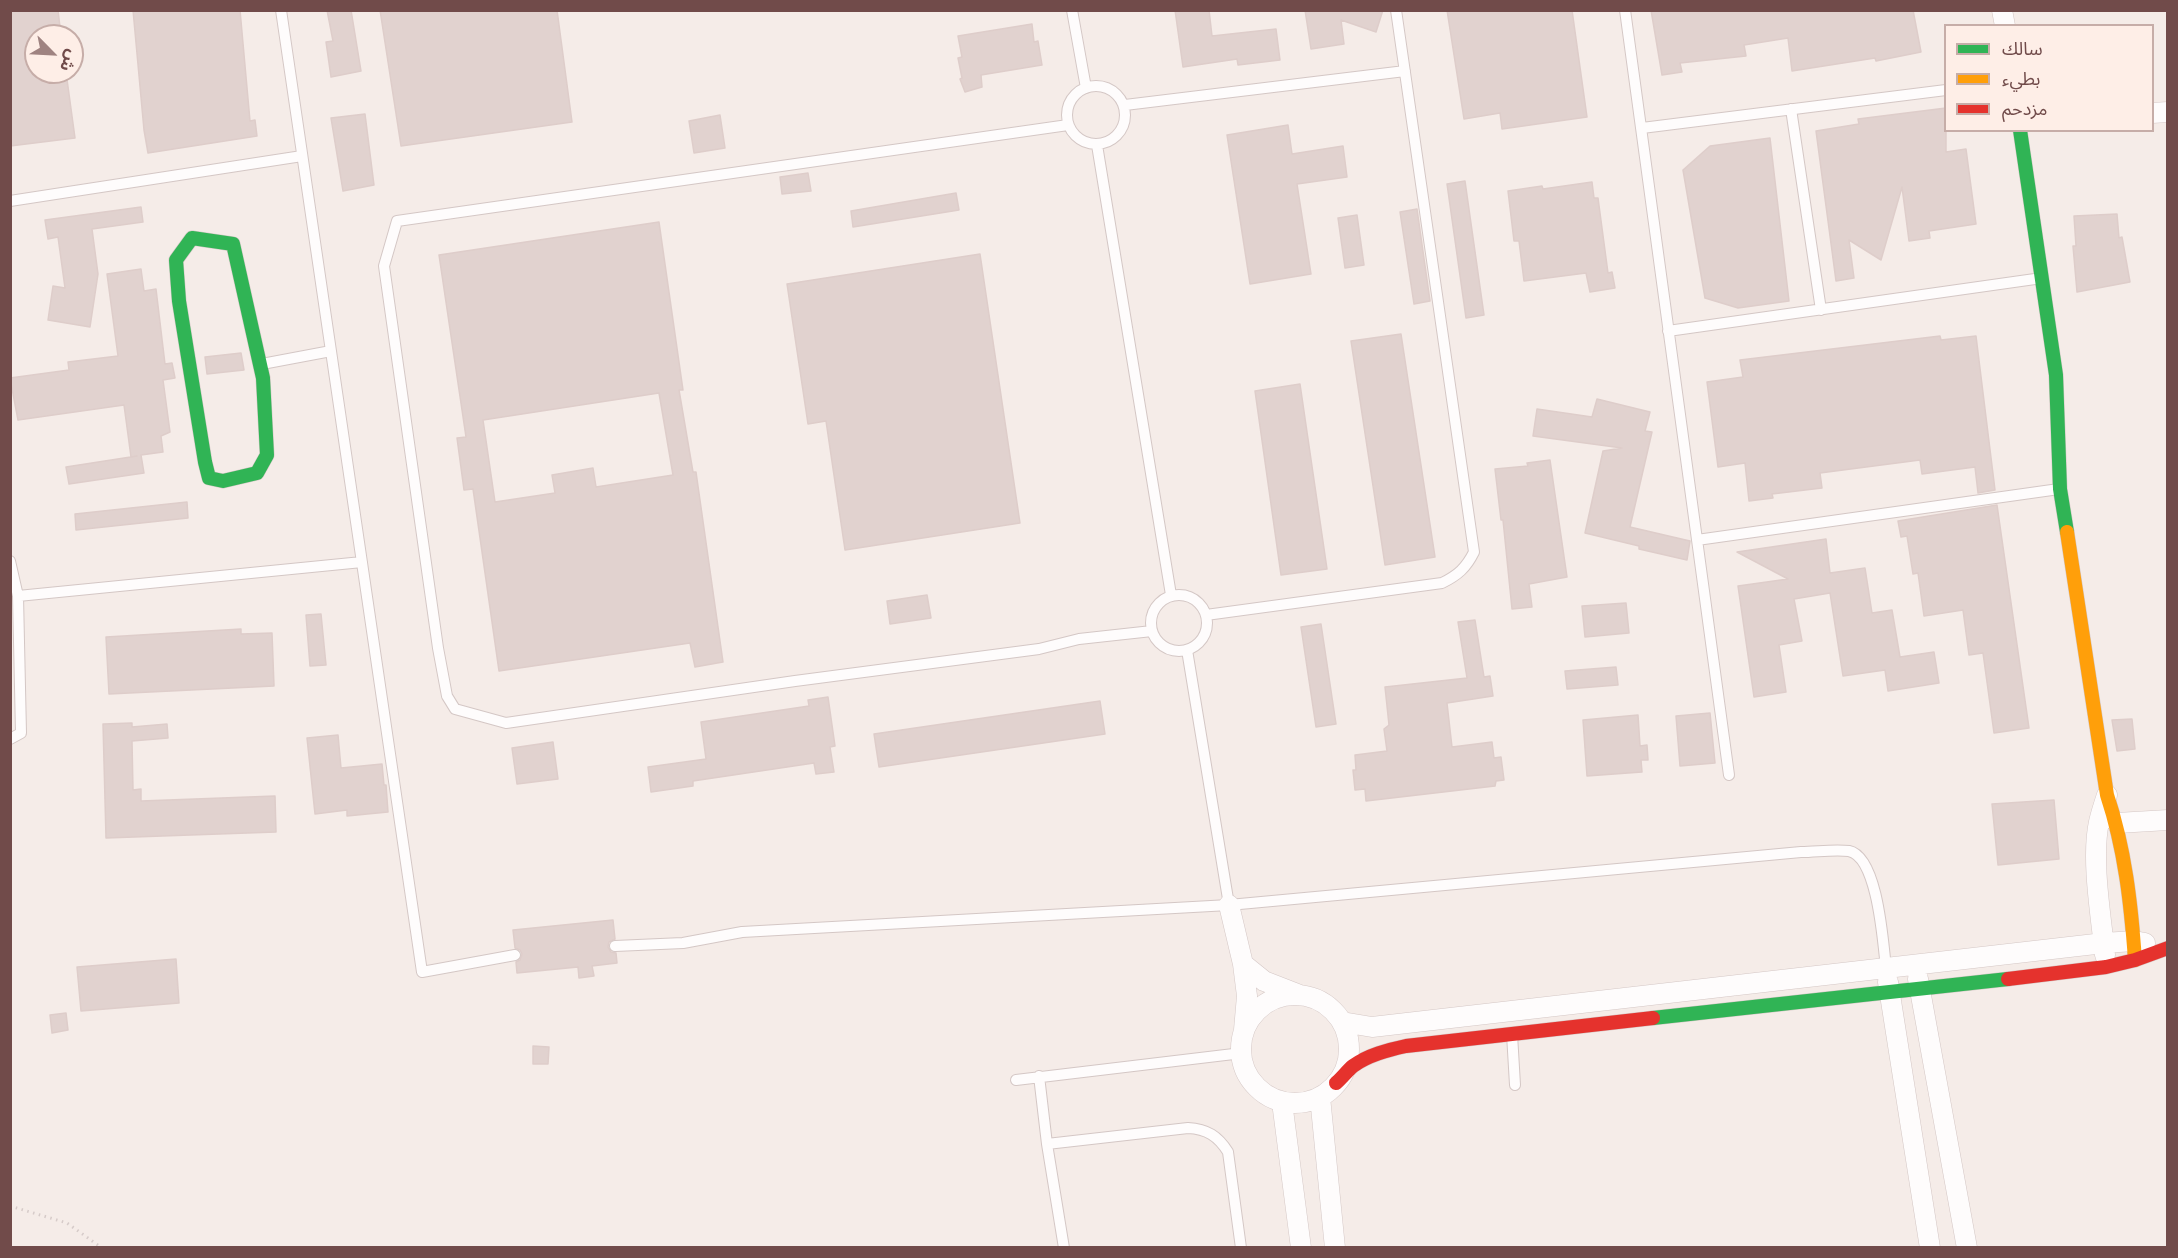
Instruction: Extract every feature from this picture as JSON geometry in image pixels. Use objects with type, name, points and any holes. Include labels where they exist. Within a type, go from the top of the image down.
[{"type":"street","points":[[2020,132],[2056,375],[2061,489],[2107,795],[2117,823],[2124,855],[2134,951]]},
{"type":"street","points":[[192,238],[233,244],[261,364],[267,455],[257,473],[223,481],[209,478],[179,301],[176,260],[192,238]]},
{"type":"street","points":[[2106,967],[2098,887],[2097,843],[2098,822],[2107,795]]},
{"type":"street","points":[[2117,823],[2168,820]]},
{"type":"street","points":[[1229,905],[1247,996],[1243,1044],[1246,1072],[1265,1094],[1282,1102],[1301,1103],[1320,1097],[1361,1061],[1404,1047],[1440,1041],[1920,990],[2106,967],[2134,951]]},
{"type":"street","points":[[1341,1022],[1372,1027],[2104,943],[2134,951],[2167,948]]},
{"type":"street","points":[[1242,964],[1264,981],[1312,998],[1329,1008],[1341,1022],[1346,1031],[1349,1050],[1345,1069],[1336,1083]]},
{"type":"street","points":[[1916,964],[1967,1248]]},
{"type":"street","points":[[1886,968],[1930,1248]]},
{"type":"street","points":[[1243,1044],[1252,1017],[1266,1004],[1284,997],[1303,996]]},
{"type":"street","points":[[1320,1097],[1335,1248]]},
{"type":"street","points":[[1282,1102],[1301,1248]]},
{"type":"lane","points":[[281,10],[422,972],[515,955]]},
{"type":"lane","points":[[1071,10],[1086,88]]},
{"type":"lane","points":[[1206,615],[1442,583],[1459,574],[1468,564],[1474,552],[1396,10]]},
{"type":"lane","points":[[1625,10],[1729,775]]},
{"type":"lane","points":[[1125,105],[1405,71]]},
{"type":"lane","points":[[1096,85],[1113,90],[1125,105],[1125,123],[1115,139],[1097,145],[1079,140],[1068,125],[1068,106],[1078,91],[1086,88],[1096,85]]},
{"type":"lane","points":[[1642,128],[1944,90]]},
{"type":"lane","points":[[1791,109],[1821,310]]},
{"type":"lane","points":[[1068,125],[397,221],[384,266],[438,648],[447,696],[455,709],[506,723],[795,681],[1039,649],[1079,639],[1152,631]]},
{"type":"lane","points":[[1097,145],[1171,595]]},
{"type":"lane","points":[[10,201],[302,156]]},
{"type":"lane","points":[[1668,331],[2042,278]]},
{"type":"lane","points":[[261,364],[331,351]]},
{"type":"lane","points":[[1697,540],[2061,489]]},
{"type":"lane","points":[[10,561],[18,596],[21,733],[10,739]]},
{"type":"lane","points":[[18,596],[362,562]]},
{"type":"lane","points":[[1171,595],[1189,596],[1203,607],[1206,615],[1208,624],[1202,640],[1187,650],[1169,650],[1155,639],[1152,631],[1152,613],[1163,599],[1171,595]]},
{"type":"lane","points":[[1187,650],[1229,905]]},
{"type":"lane","points":[[615,946],[683,943],[742,932],[1229,905],[1801,852],[1850,851],[1861,859],[1870,877],[1878,906],[1886,968]]},
{"type":"lane","points":[[1512,1034],[1515,1085]]},
{"type":"lane","points":[[1016,1080],[1243,1044]]},
{"type":"lane","points":[[1039,1076],[1047,1144],[1064,1248]]},
{"type":"lane","points":[[1047,1144],[1188,1128],[1200,1128],[1212,1134],[1221,1141],[1228,1152],[1240,1248]]},
{"type":"path","points":[[10,1206],[67,1223],[102,1248]]},
{"type":"building","points":[[10,10],[58,10],[60,24],[24,24],[24,84],[68,84],[75,138],[10,146]]},
{"type":"building","points":[[133,10],[240,10],[250,121],[255,120],[257,136],[148,153]]},
{"type":"building","points":[[327,10],[351,10],[361,71],[331,77],[326,42],[333,41]]},
{"type":"building","points":[[380,10],[557,10],[572,122],[401,146]]},
{"type":"building","points":[[1175,10],[1209,10],[1212,36],[1276,29],[1280,60],[1238,65],[1237,59],[1183,67]]},
{"type":"building","points":[[1305,10],[1383,10],[1376,32],[1341,20],[1344,44],[1311,49]]},
{"type":"building","points":[[1447,10],[1572,10],[1587,117],[1502,129],[1500,113],[1464,119]]},
{"type":"building","points":[[1651,10],[1913,10],[1921,52],[1876,61],[1875,58],[1792,71],[1788,38],[1744,45],[1746,56],[1680,63],[1682,72],[1662,75]]},
{"type":"building","points":[[1032,24],[1034,42],[1038,41],[1042,65],[981,75],[982,87],[965,92],[960,79],[962,78],[958,58],[962,57],[958,36]]},
{"type":"building","points":[[1944,108],[1946,152],[1966,149],[1976,224],[1929,231],[1930,238],[1909,241],[1902,187],[1881,260],[1849,240],[1854,278],[1836,281],[1816,131],[1859,124],[1858,119]]},
{"type":"building","points":[[365,114],[374,185],[343,191],[331,118]]},
{"type":"building","points":[[720,115],[725,148],[694,153],[689,121]]},
{"type":"building","points":[[1288,125],[1292,154],[1343,146],[1347,177],[1297,184],[1311,274],[1250,284],[1227,135]]},
{"type":"building","points":[[1770,138],[1789,301],[1738,308],[1705,298],[1683,170],[1710,146]]},
{"type":"building","points":[[808,173],[811,191],[782,194],[780,177]]},
{"type":"building","points":[[1465,181],[1484,315],[1466,318],[1447,184]]},
{"type":"building","points":[[1592,182],[1594,198],[1598,198],[1608,273],[1612,272],[1615,288],[1590,292],[1586,273],[1524,281],[1519,241],[1514,241],[1508,191]]},
{"type":"building","points":[[956,193],[959,210],[853,227],[851,211]]},
{"type":"building","points":[[141,207],[143,222],[92,229],[98,274],[90,327],[48,320],[53,286],[65,288],[58,237],[48,239],[45,220]]},
{"type":"building","points":[[1417,209],[1430,301],[1414,304],[1400,212]]},
{"type":"building","points":[[2117,214],[2119,238],[2122,237],[2130,282],[2077,292],[2073,246],[2076,246],[2074,216]]},
{"type":"building","points":[[1357,215],[1364,265],[1345,268],[1338,218]]},
{"type":"building","points":[[659,222],[683,390],[679,390],[693,472],[696,472],[723,662],[695,667],[690,643],[499,671],[473,489],[464,490],[457,438],[466,437],[439,255]],"holes":[[[659,393],[673,475],[596,487],[593,468],[552,475],[555,493],[495,502],[483,420]]]},
{"type":"building","points":[[980,254],[1020,523],[845,550],[826,421],[808,424],[787,284]]},
{"type":"building","points":[[141,269],[144,291],[156,289],[165,364],[172,363],[175,378],[163,380],[170,432],[161,436],[163,452],[141,455],[144,473],[69,484],[66,467],[131,457],[124,405],[18,420],[10,378],[69,370],[68,362],[118,356],[107,274]]},
{"type":"building","points":[[1401,334],[1435,557],[1385,565],[1351,341]]},
{"type":"building","points":[[1940,336],[1941,340],[1976,336],[1995,490],[1978,493],[1975,467],[1922,474],[1920,460],[1820,473],[1822,488],[1772,494],[1773,498],[1749,501],[1745,463],[1718,467],[1707,382],[1743,377],[1740,360]]},
{"type":"building","points":[[241,353],[244,370],[207,374],[205,357]]},
{"type":"building","points":[[1300,384],[1327,569],[1281,575],[1255,391]]},
{"type":"building","points":[[1597,399],[1650,412],[1645,431],[1652,432],[1630,527],[1690,541],[1687,560],[1585,533],[1603,451],[1622,448],[1533,436],[1537,409],[1592,417]]},
{"type":"building","points":[[1550,460],[1567,577],[1529,584],[1532,607],[1512,609],[1495,469],[1528,466],[1527,463]]},
{"type":"building","points":[[187,502],[188,518],[76,530],[75,514]]},
{"type":"building","points":[[1997,505],[2029,728],[1994,733],[1983,653],[1969,655],[1963,610],[1924,616],[1918,573],[1913,574],[1907,536],[1901,537],[1898,521]]},
{"type":"building","points":[[1826,539],[1830,573],[1865,568],[1872,613],[1892,610],[1900,657],[1934,652],[1939,683],[1888,691],[1885,670],[1843,676],[1830,593],[1794,599],[1802,641],[1779,645],[1786,692],[1754,697],[1738,586],[1788,579],[1737,552]]},
{"type":"building","points":[[927,595],[931,618],[890,624],[887,601]]},
{"type":"building","points":[[1626,603],[1629,633],[1585,637],[1582,606]]},
{"type":"building","points":[[321,614],[326,665],[310,666],[306,615]]},
{"type":"building","points":[[1475,620],[1484,677],[1490,676],[1493,696],[1447,703],[1452,747],[1492,742],[1494,758],[1501,757],[1504,780],[1496,781],[1495,786],[1366,801],[1365,789],[1355,790],[1353,770],[1356,770],[1355,755],[1387,751],[1384,729],[1389,725],[1385,687],[1467,678],[1458,622]]},
{"type":"building","points":[[1321,624],[1336,724],[1316,727],[1301,627]]},
{"type":"building","points":[[241,629],[241,634],[272,633],[274,686],[109,694],[106,637]]},
{"type":"building","points":[[1616,667],[1618,685],[1567,689],[1565,671]]},
{"type":"building","points":[[828,697],[835,746],[830,747],[834,772],[816,774],[814,763],[693,781],[693,786],[651,792],[648,767],[706,759],[701,722],[809,706],[808,700]]},
{"type":"building","points":[[1100,701],[1105,734],[879,767],[874,734]]},
{"type":"building","points":[[1710,713],[1715,763],[1680,766],[1676,716]]},
{"type":"building","points":[[1638,715],[1640,746],[1647,745],[1648,760],[1641,760],[1642,772],[1587,776],[1583,720]]},
{"type":"building","points":[[2132,719],[2135,749],[2117,751],[2112,720]]},
{"type":"building","points":[[132,723],[132,727],[167,724],[168,738],[132,741],[133,790],[141,789],[141,801],[275,796],[276,832],[106,838],[103,724]]},
{"type":"building","points":[[338,735],[341,768],[382,764],[388,812],[347,816],[347,810],[315,814],[307,738]]},
{"type":"building","points":[[553,742],[558,779],[517,784],[512,748]]},
{"type":"building","points":[[2054,800],[2059,859],[1998,865],[1992,804]]},
{"type":"building","points":[[613,920],[615,939],[609,942],[608,947],[611,952],[616,953],[617,963],[592,966],[594,976],[579,978],[578,967],[517,973],[516,962],[520,960],[522,954],[515,948],[513,930]]},
{"type":"building","points":[[176,959],[179,1003],[81,1011],[77,967]]},
{"type":"building","points":[[66,1013],[68,1030],[52,1033],[50,1015]]},
{"type":"building","points":[[533,1046],[549,1047],[548,1064],[533,1064]]},
{"type":"traffic: fast","points":[[2020,132],[2056,375],[2060,489],[2067,532]]},
{"type":"traffic: fast","points":[[192,238],[233,244],[263,378],[267,455],[257,473],[223,481],[209,478],[205,462],[179,301],[176,260],[192,238]]},
{"type":"traffic: fast","points":[[1653,1018],[2008,979]]},
{"type":"traffic: slow","points":[[2067,532],[2107,795],[2126,877],[2135,960]]},
{"type":"traffic: jam","points":[[2008,979],[2106,967],[2135,960],[2168,948]]},
{"type":"traffic: jam","points":[[1336,1083],[1353,1066],[1365,1059],[1406,1046],[1653,1018]]}]
